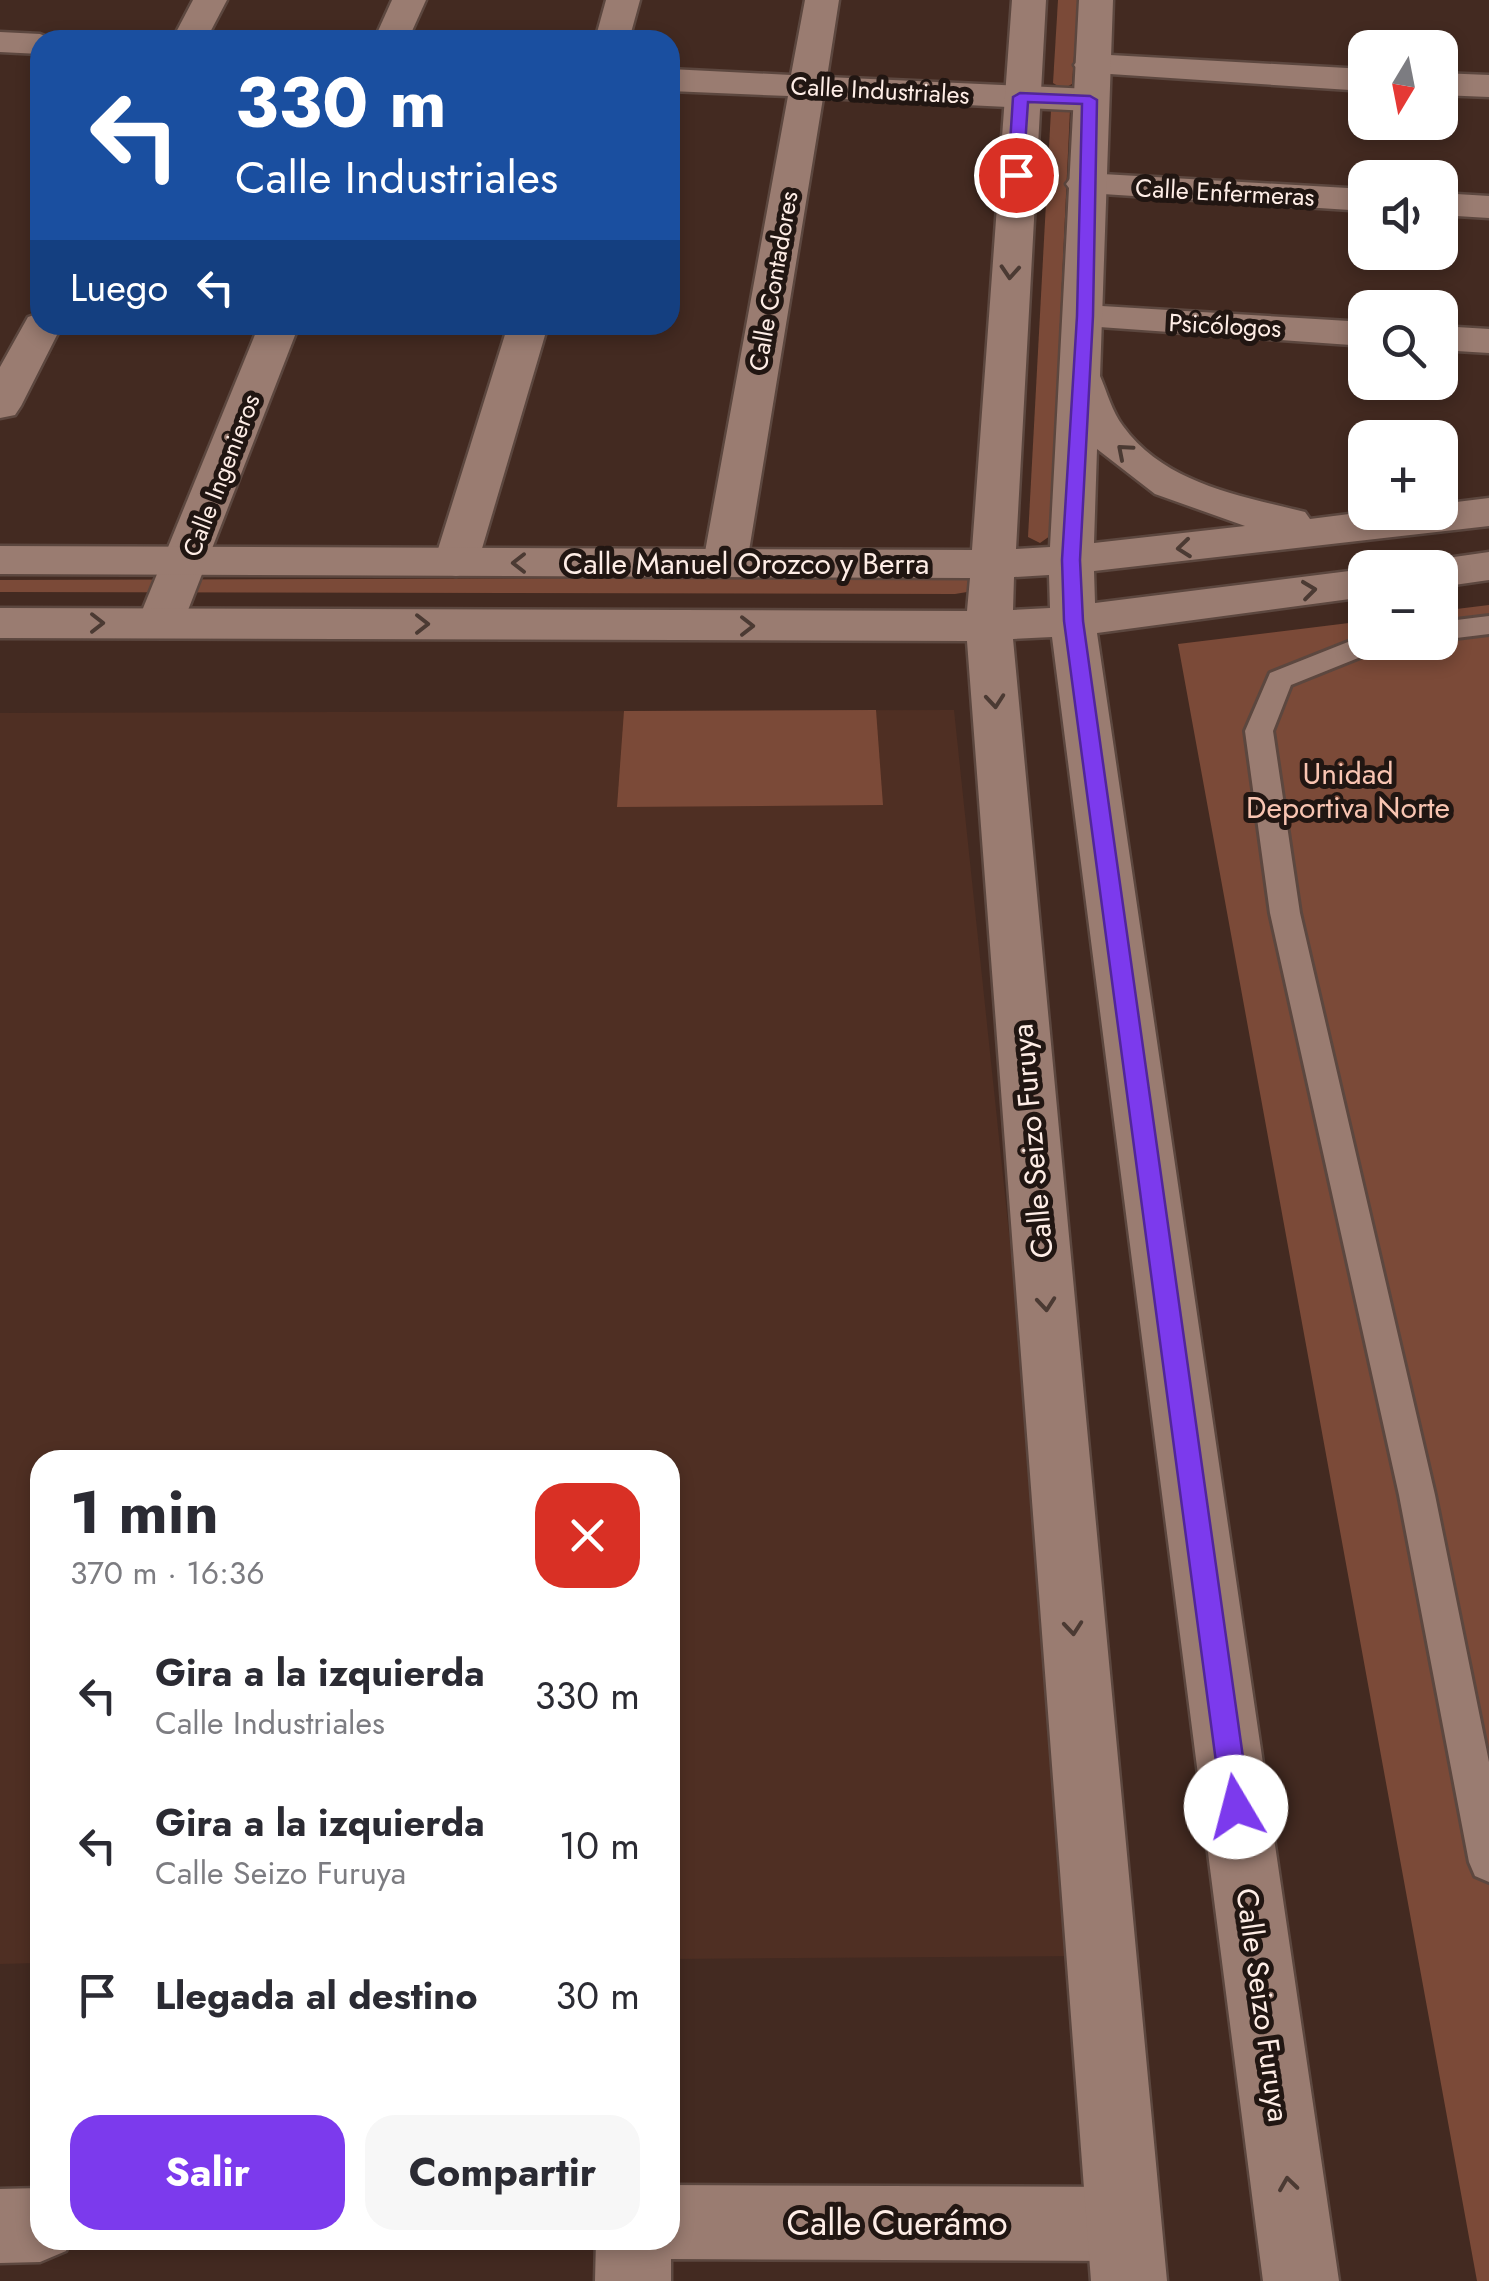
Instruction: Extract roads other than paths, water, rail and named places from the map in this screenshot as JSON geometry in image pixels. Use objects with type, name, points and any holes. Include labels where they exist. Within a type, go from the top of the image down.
[{"type":"street","points":[[194,30],[210,0]]},
{"type":"street","points":[[396,30],[409,0]]},
{"type":"street","points":[[614,30],[622,0]]},
{"type":"street","name":"Calle Contadores","points":[[725,563],[822,0]]},
{"type":"street","name":"Calle Seizo Furuya","points":[[1028,0],[989,626],[1126,2253]]},
{"type":"street","name":"Calle Seizo Furuya","points":[[1096,0],[1085,184],[1085,316],[1078,373],[1071,560],[1074,621],[1302,2281]]},
{"type":"street","points":[[0,42],[30,44]]},
{"type":"street","name":"Calle Industriales","points":[[680,80],[1020,97],[1091,83],[1348,80]]},
{"type":"street","points":[[1458,85],[1489,86]]},
{"type":"street","name":"Calle Enfermeras","points":[[1085,184],[1348,199]]},
{"type":"street","points":[[1458,205],[1489,206]]},
{"type":"street","name":"Psicólogos","points":[[1085,316],[1348,333]]},
{"type":"street","points":[[0,406],[37,335]]},
{"type":"street","name":"Calle Ingenieros","points":[[160,623],[275,335]]},
{"type":"street","points":[[456,562],[525,335]]},
{"type":"street","points":[[1458,339],[1489,341]]},
{"type":"street","points":[[1078,373],[1108,436],[1155,478],[1230,512],[1343,530]]},
{"type":"street","name":"Calle Manuel Orozco y Berra","points":[[0,560],[991,564],[1071,560],[1489,512]]},
{"type":"street","points":[[1458,570],[1489,566]]},
{"type":"street","name":"Calle Manuel Orozco y Berra","points":[[0,622],[989,626],[1074,621],[1348,584]]},
{"type":"street","name":"Calle Cuerámo","points":[[680,2223],[1126,2253]]},
{"type":"street","points":[[0,2226],[30,2225]]},
{"type":"street","points":[[633,2281],[634,2250]]},
{"type":"lane","points":[[1458,629],[1489,625]]},
{"type":"lane","points":[[1348,650],[1280,679],[1259,731],[1285,913],[1417,1494],[1489,1862]]},
{"type":"park label","name":"Unidad Deportiva Norte","points":[[1348,790]]}]
